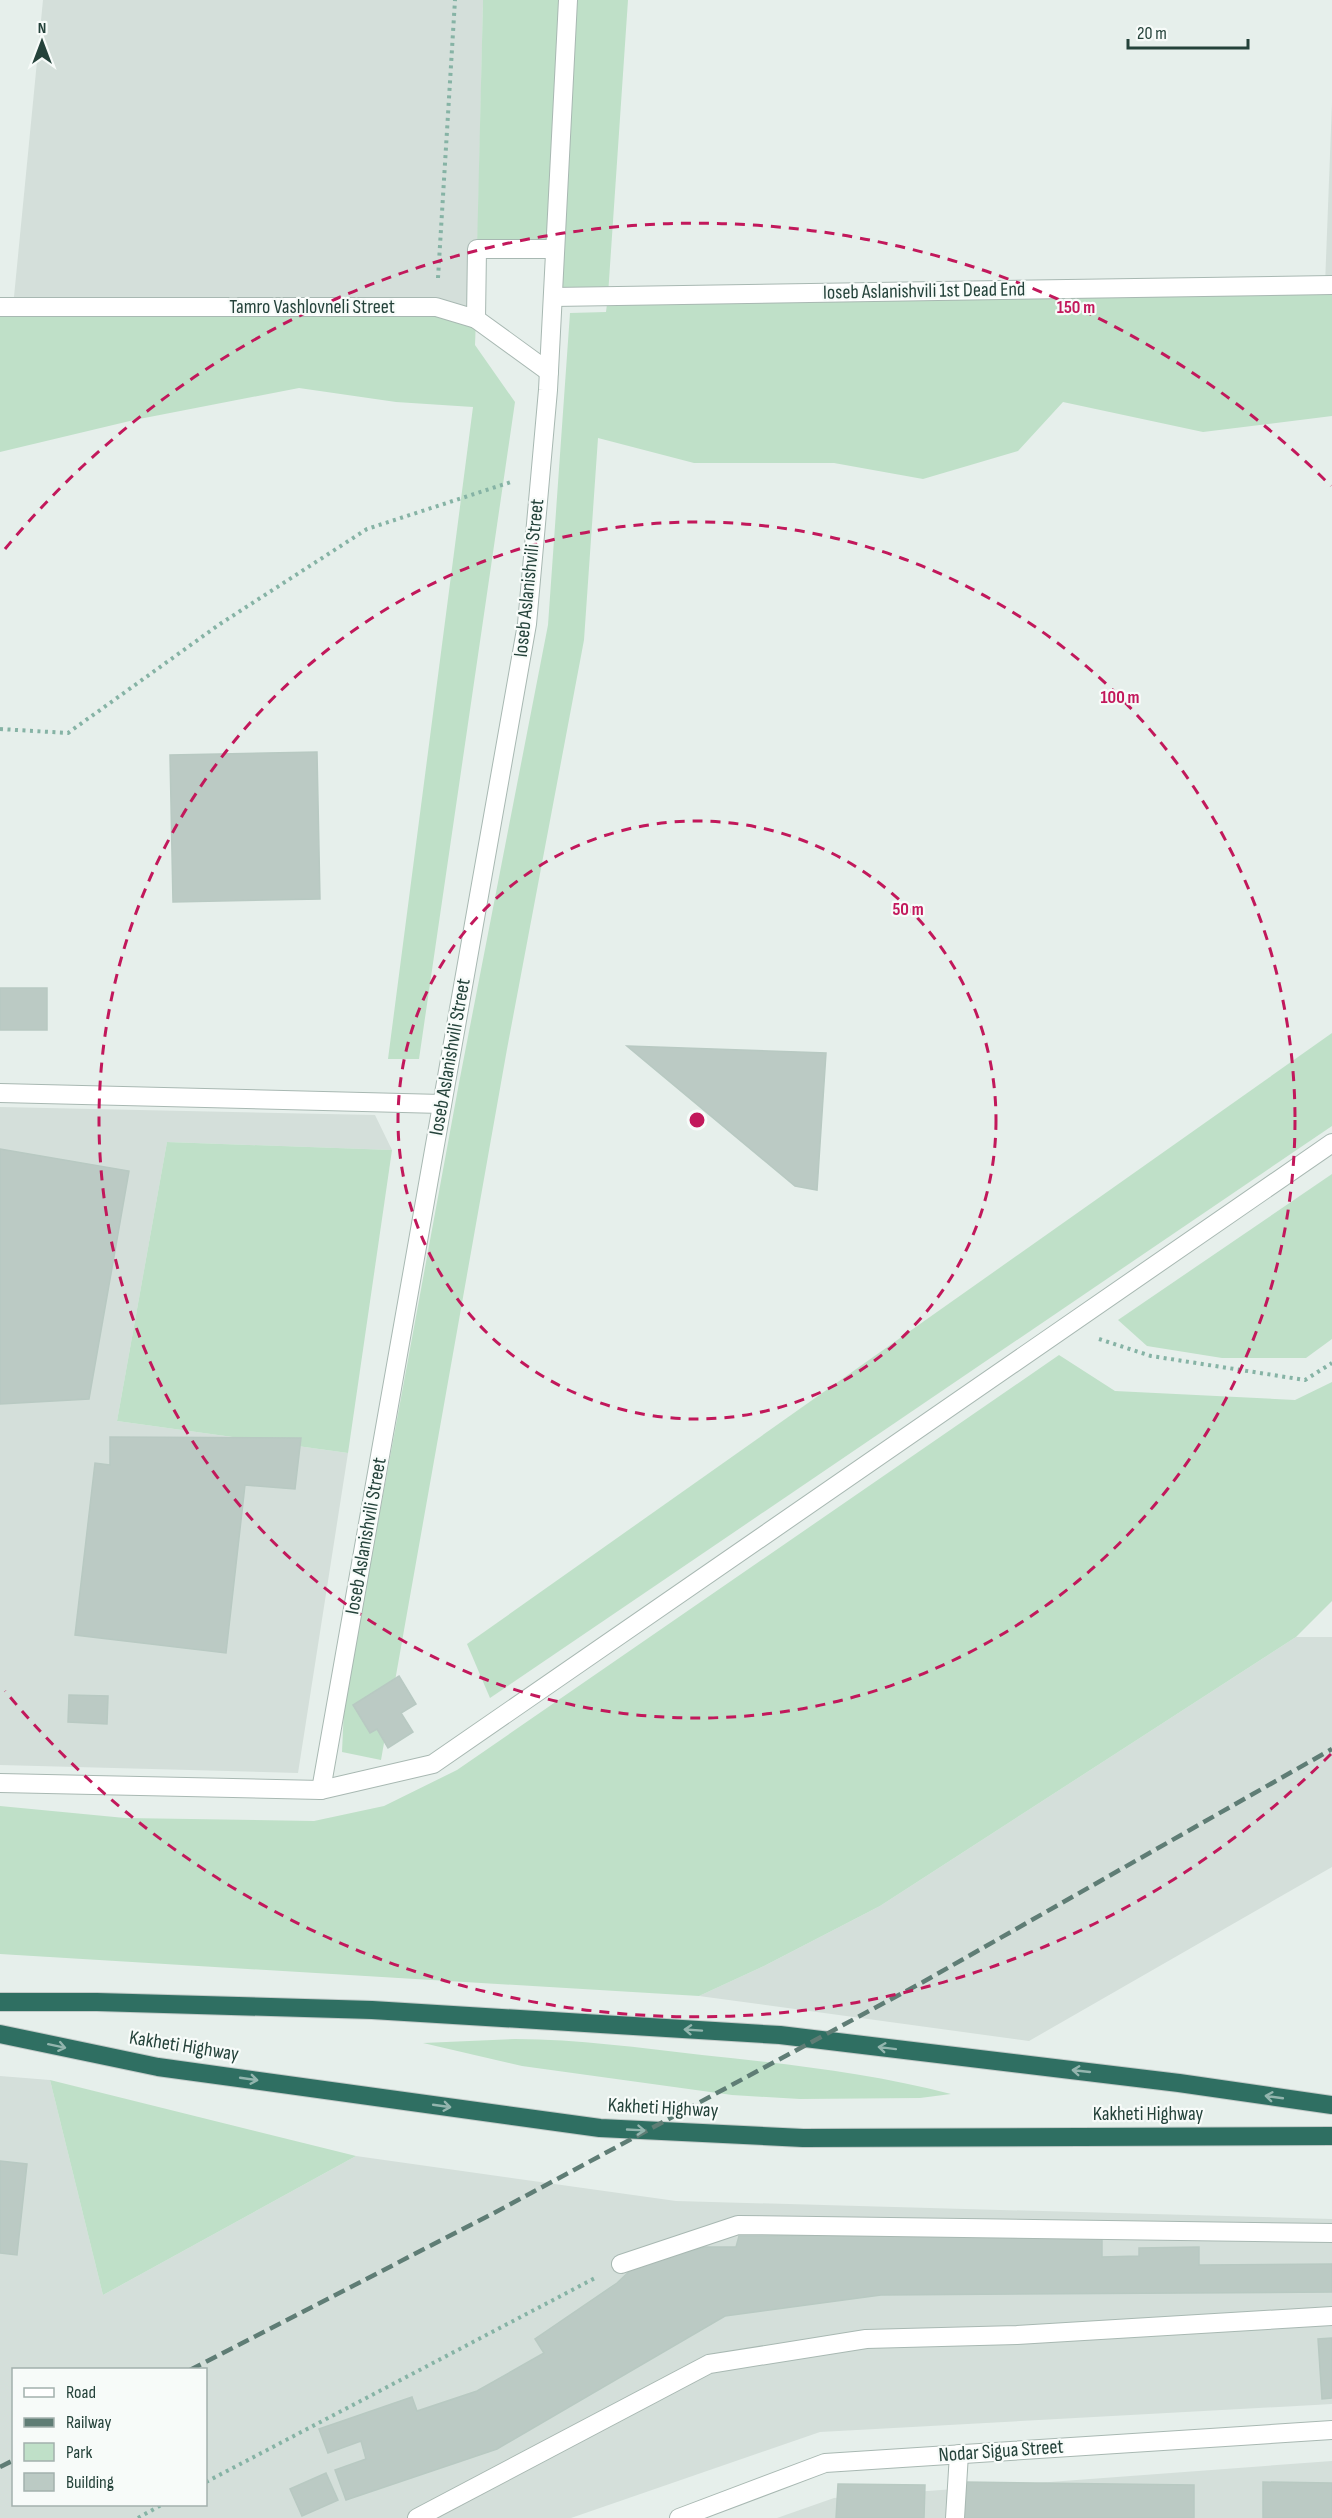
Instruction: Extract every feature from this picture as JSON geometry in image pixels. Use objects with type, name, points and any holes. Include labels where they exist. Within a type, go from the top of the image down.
[{"type":"highway","name":"Kakheti Highway","points":[[0,2002],[97,2001],[372,2010],[780,2035],[1179,2083],[1332,2105]]},
{"type":"highway","name":"Kakheti Highway","points":[[0,2034],[158,2067],[600,2128],[803,2138],[1332,2136]]},
{"type":"street","name":"Ioseb Aslanishvili Street","points":[[321,1790],[527,624],[549,372],[568,0]]},
{"type":"street","points":[[476,319],[477,249],[555,249]]},
{"type":"street","name":"Ioseb Aslanishvili 1st Dead End","points":[[553,297],[1332,285]]},
{"type":"street","name":"Tamro Vashlovneli Street","points":[[0,307],[436,307],[476,319],[549,372]]},
{"type":"street","points":[[0,1093],[442,1104]]},
{"type":"street","points":[[0,1783],[321,1790],[433,1764],[1332,1143]]},
{"type":"street","points":[[621,2264],[738,2225],[1332,2233]]},
{"type":"street","points":[[417,2518],[709,2364],[866,2339],[1017,2335],[1332,2316]]},
{"type":"street","name":"Nodar Sigua Street","points":[[679,2518],[825,2463],[1332,2430]]},
{"type":"street","points":[[954,2518],[959,2454]]},
{"type":"path","points":[[436,307],[455,0]]},
{"type":"path","points":[[0,729],[68,732],[220,624],[367,529],[540,472]]},
{"type":"path","points":[[1064,1329],[1151,1356],[1305,1380],[1332,1363]]},
{"type":"path","points":[[207,2481],[621,2264]]},
{"type":"path","points":[[138,2518],[162,2506]]},
{"type":"shaded area","points":[[43,0],[483,0],[476,319],[13,307]]},
{"type":"shaded area","points":[[1332,103],[1332,285],[1325,285]]},
{"type":"shaded area","points":[[0,1107],[375,1115],[392,1150],[167,1142],[117,1421],[348,1453],[298,1773],[0,1765]]},
{"type":"shaded area","points":[[1296,1637],[1332,1637],[1332,1867],[1029,2041],[699,1996],[764,1966],[880,1906]]},
{"type":"shaded area","points":[[0,2076],[50,2080],[103,2295],[356,2156],[676,2201],[1332,2219],[1332,2404],[820,2432],[571,2518],[0,2518]]},
{"type":"shaded area","points":[[1332,2461],[1332,2518],[777,2518],[834,2498]]},
{"type":"green space","points":[[483,0],[628,0],[608,295],[1332,285],[1332,416],[1203,432],[1063,402],[1018,451],[923,479],[834,463],[694,463],[598,438],[584,640],[507,1049],[381,1760],[342,1752],[344,1707],[459,1083],[548,625],[570,313],[606,312],[608,296],[553,297],[555,250],[477,249]]},
{"type":"green space","points":[[0,307],[436,307],[476,319],[475,345],[515,402],[419,1059],[388,1059],[473,407],[396,402],[299,388],[134,420],[0,452]]},
{"type":"green space","points":[[1332,1033],[1332,1126],[490,1698],[467,1644]]},
{"type":"green space","points":[[167,1142],[392,1150],[348,1453],[117,1421]]},
{"type":"green space","points":[[1332,1174],[1332,1339],[1306,1358],[1222,1358],[1147,1346],[1118,1320]]},
{"type":"green space","points":[[1059,1355],[1115,1391],[1295,1400],[1332,1382],[1332,1601],[1296,1637],[880,1906],[764,1966],[699,1996],[0,1954],[0,1806],[125,1818],[314,1821],[384,1806],[457,1770]]},
{"type":"green space","points":[[515,2039],[609,2044],[796,2066],[890,2080],[951,2094],[920,2098],[800,2099],[732,2095],[522,2066],[423,2043]]},
{"type":"green space","points":[[50,2080],[356,2156],[103,2295]]},
{"type":"building","points":[[317,752],[320,899],[173,902],[170,755]]},
{"type":"building","points":[[0,988],[47,988],[47,1030],[0,1030]]},
{"type":"building","points":[[627,1046],[826,1053],[817,1190],[795,1186]]},
{"type":"building","points":[[0,1149],[129,1171],[89,1399],[0,1404]]},
{"type":"building","points":[[110,1437],[301,1438],[295,1489],[245,1485],[226,1653],[75,1635],[95,1463],[110,1465]]},
{"type":"building","points":[[399,1676],[416,1704],[401,1713],[413,1732],[388,1748],[377,1729],[370,1733],[353,1705]]},
{"type":"building","points":[[69,1695],[108,1696],[107,1724],[68,1722]]},
{"type":"building","points":[[0,2161],[27,2164],[17,2255],[0,2253]]},
{"type":"building","points":[[1102,2235],[1102,2257],[1139,2256],[1139,2248],[1199,2247],[1199,2265],[1332,2264],[1332,2292],[881,2295],[725,2316],[497,2449],[346,2500],[335,2470],[366,2459],[361,2441],[328,2453],[319,2429],[412,2397],[417,2411],[477,2391],[544,2353],[535,2339],[617,2283],[635,2266],[705,2247],[736,2247],[739,2236]]},
{"type":"building","points":[[1332,2338],[1332,2398],[1322,2399],[1318,2339]]},
{"type":"building","points":[[326,2473],[338,2500],[302,2516],[290,2489]]},
{"type":"building","points":[[964,2482],[1194,2485],[1194,2518],[964,2518]]},
{"type":"building","points":[[1263,2482],[1332,2483],[1332,2518],[1263,2518]]},
{"type":"building","points":[[838,2484],[925,2485],[924,2518],[836,2518]]},
{"type":"railway","points":[[194,2368],[494,2213],[923,1982],[1332,1749]]},
{"type":"railway","points":[[0,2467],[12,2461]]}]
